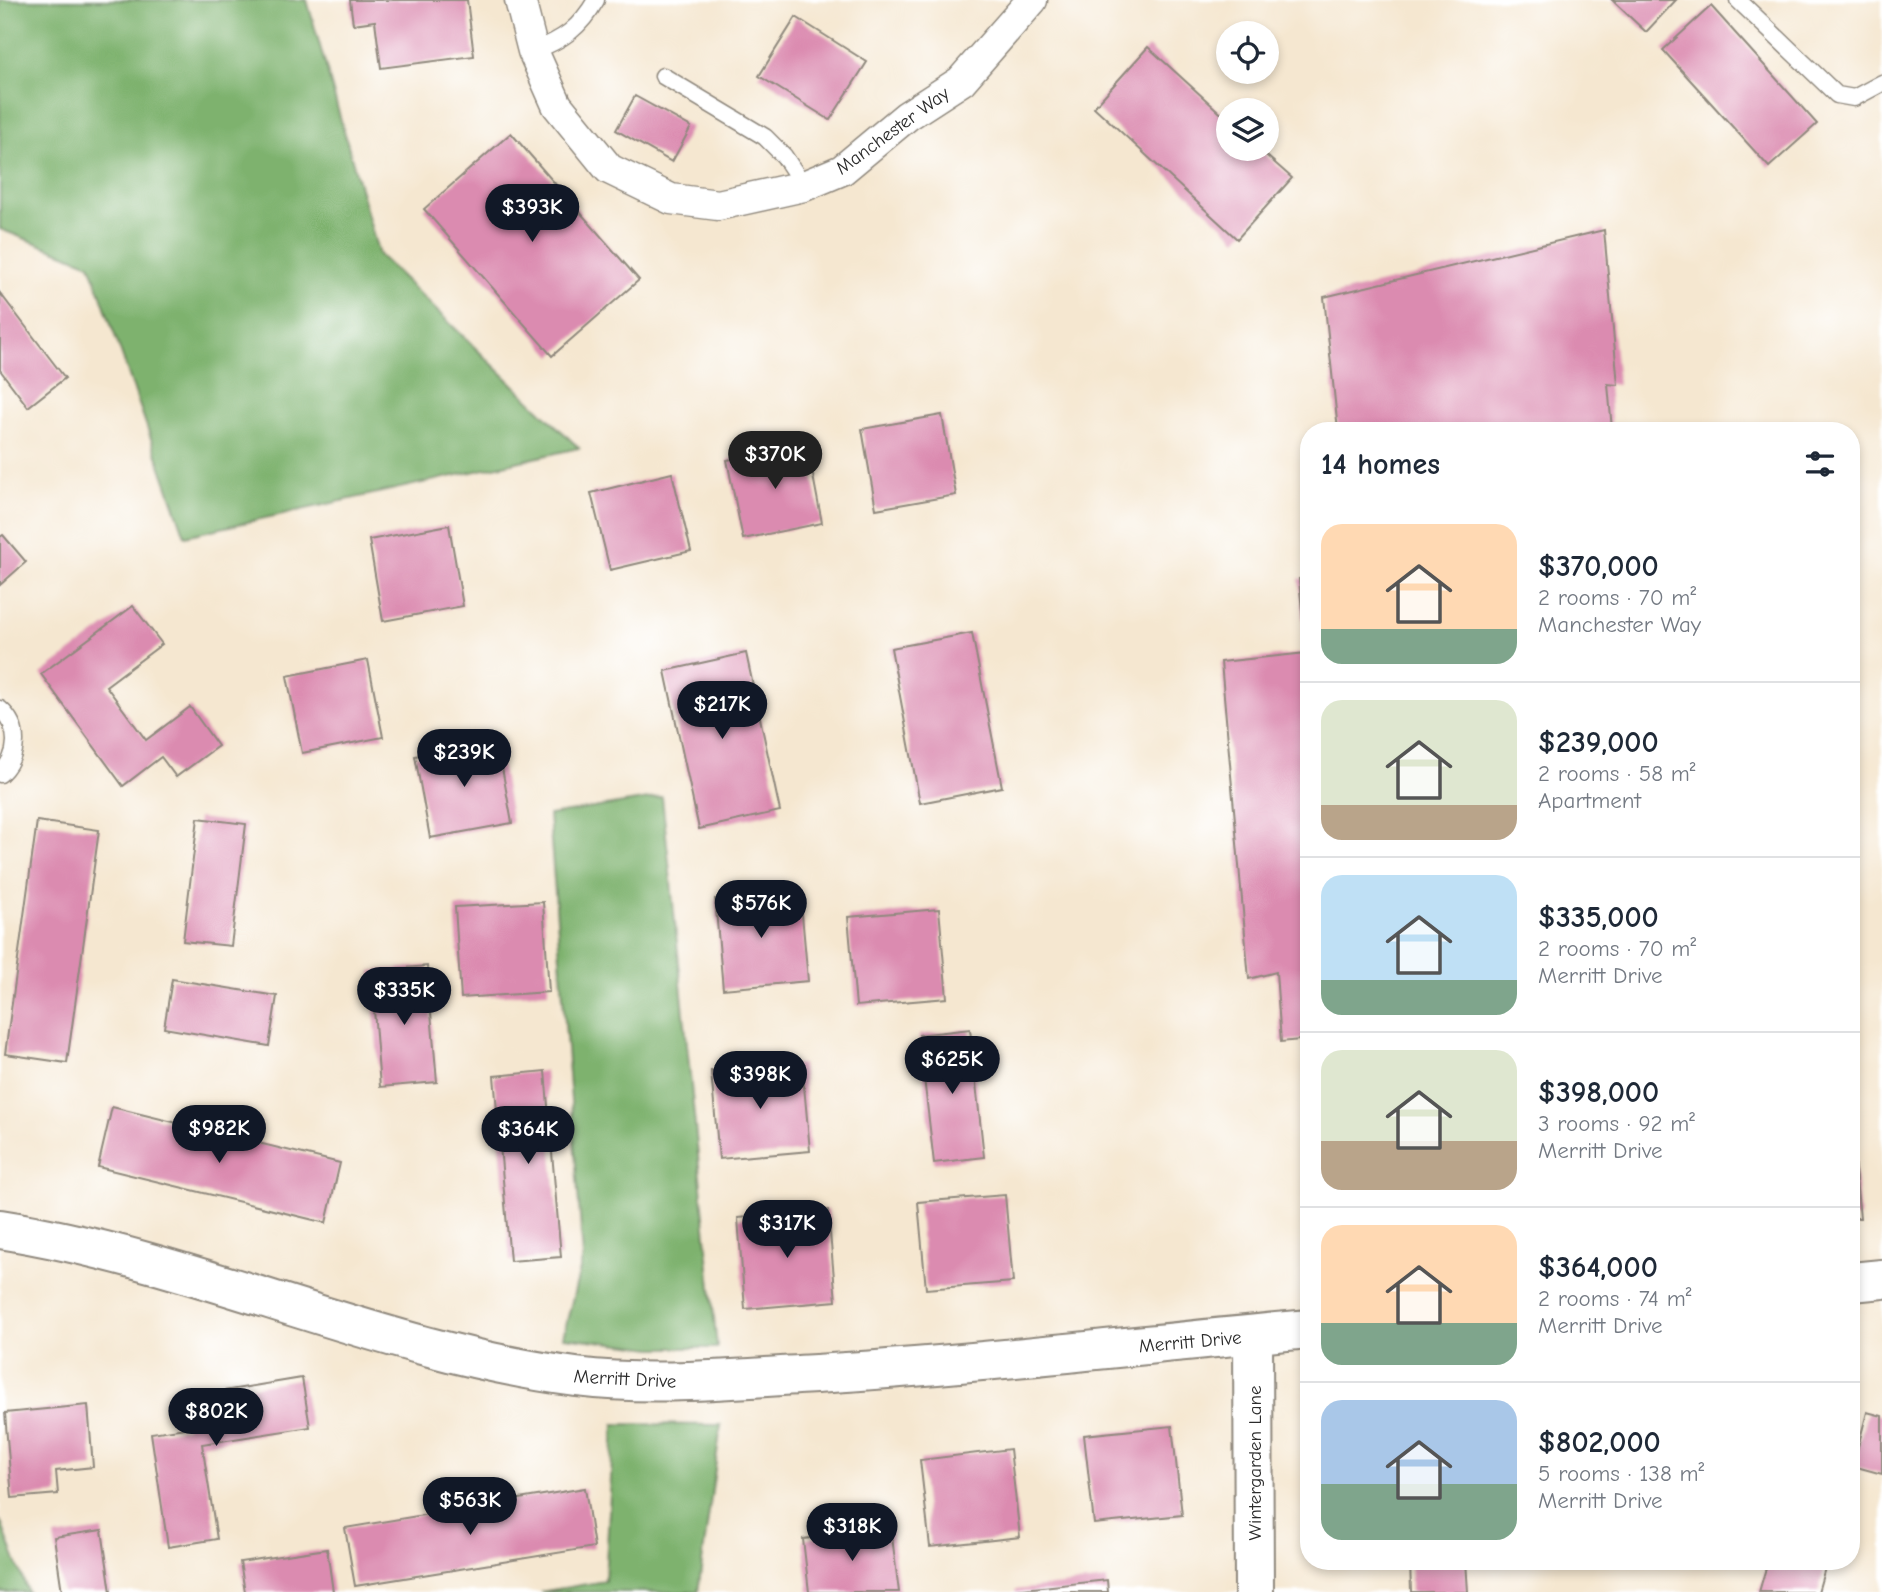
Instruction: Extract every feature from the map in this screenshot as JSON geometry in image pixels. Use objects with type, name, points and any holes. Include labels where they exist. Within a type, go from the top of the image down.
[{"type":"street","name":"Manchester Way","points":[[520,0],[533,51],[557,105],[609,169],[671,199],[718,205],[804,186],[842,170],[907,116],[961,81],[1032,0]]},
{"type":"street","name":"Merritt Drive","points":[[0,1229],[66,1241],[509,1365],[577,1377],[663,1384],[867,1370],[1300,1330]]},
{"type":"street","points":[[1860,1281],[1882,1279]]},
{"type":"street","name":"Wintergarden Lane","points":[[1253,1335],[1254,1592]]},
{"type":"lane","points":[[533,51],[560,41],[587,15],[596,0]]},
{"type":"lane","points":[[1738,0],[1837,95],[1854,98],[1882,83]]},
{"type":"lane","points":[[663,76],[765,137],[784,156],[804,186]]},
{"type":"lane","points":[[0,709],[12,725],[15,738],[10,763],[0,774]]},
{"type":"green space","points":[[0,0],[307,0],[379,255],[579,448],[185,536],[90,264],[0,229]]},
{"type":"green space","points":[[662,797],[717,1348],[653,1348],[563,1337],[583,1257],[549,815]]},
{"type":"green space","points":[[614,1424],[721,1425],[698,1592],[540,1592],[605,1581]]},
{"type":"green space","points":[[0,1520],[28,1592],[0,1592]]},
{"type":"building","points":[[350,0],[467,0],[474,56],[381,68],[375,21],[353,24]]},
{"type":"building","points":[[1612,0],[1676,0],[1646,32]]},
{"type":"building","points":[[1711,6],[1817,124],[1769,167],[1663,50]]},
{"type":"building","points":[[796,17],[867,62],[830,120],[759,76]]},
{"type":"building","points":[[1148,47],[1216,109],[1216,161],[1273,161],[1292,178],[1237,239],[1094,107]]},
{"type":"building","points":[[635,96],[691,127],[672,162],[616,130]]},
{"type":"building","points":[[511,133],[639,280],[552,356],[424,209]]},
{"type":"building","points":[[1604,230],[1618,385],[1608,384],[1611,422],[1337,422],[1324,297]]},
{"type":"building","points":[[0,293],[65,378],[28,407],[0,370]]},
{"type":"building","points":[[942,415],[956,495],[876,509],[862,429]]},
{"type":"building","points":[[807,444],[822,523],[743,539],[727,460]]},
{"type":"building","points":[[672,473],[691,551],[610,570],[591,493]]},
{"type":"building","points":[[449,525],[463,606],[383,621],[369,540]]},
{"type":"building","points":[[3,535],[26,562],[0,585],[0,537]]},
{"type":"building","points":[[133,606],[162,644],[106,686],[146,740],[190,707],[218,746],[176,777],[161,757],[123,786],[41,674]]},
{"type":"building","points":[[972,633],[1002,787],[920,803],[891,648]]},
{"type":"building","points":[[746,653],[780,811],[699,829],[665,671]]},
{"type":"building","points":[[1300,654],[1300,1040],[1281,1042],[1276,972],[1249,979],[1221,662]]},
{"type":"building","points":[[368,660],[383,737],[302,753],[287,676]]},
{"type":"building","points":[[497,740],[512,823],[430,838],[415,756]]},
{"type":"building","points":[[198,818],[246,824],[231,946],[183,941]]},
{"type":"building","points":[[37,821],[99,830],[67,1063],[5,1054]]},
{"type":"building","points":[[800,892],[808,981],[723,989],[715,899]]},
{"type":"building","points":[[543,902],[549,992],[461,998],[455,907]]},
{"type":"building","points":[[939,909],[947,998],[856,1006],[848,917]]},
{"type":"building","points":[[427,966],[437,1082],[380,1087],[371,971]]},
{"type":"building","points":[[172,979],[277,996],[269,1046],[164,1028]]},
{"type":"building","points":[[970,1029],[984,1157],[934,1163],[919,1035]]},
{"type":"building","points":[[802,1064],[810,1151],[719,1159],[711,1071]]},
{"type":"building","points":[[545,1071],[561,1257],[510,1261],[494,1076]]},
{"type":"building","points":[[112,1107],[340,1163],[326,1223],[98,1167]]},
{"type":"building","points":[[1005,1195],[1013,1282],[926,1289],[918,1202]]},
{"type":"building","points":[[828,1210],[836,1301],[745,1309],[738,1218]]},
{"type":"building","points":[[302,1378],[310,1427],[202,1444],[217,1539],[168,1547],[151,1433],[186,1428],[181,1398]]},
{"type":"building","points":[[88,1405],[93,1467],[56,1471],[58,1494],[12,1498],[5,1413]]},
{"type":"building","points":[[1867,1412],[1882,1416],[1882,1474],[1860,1468],[1860,1439]]},
{"type":"building","points":[[1172,1426],[1182,1515],[1094,1524],[1084,1435]]},
{"type":"building","points":[[1010,1449],[1020,1537],[930,1547],[920,1460]]},
{"type":"building","points":[[585,1488],[594,1547],[355,1586],[345,1528]]},
{"type":"building","points":[[891,1529],[899,1592],[809,1592],[803,1539]]},
{"type":"building","points":[[102,1530],[111,1592],[62,1592],[54,1537]]},
{"type":"building","points":[[327,1549],[333,1592],[245,1592],[240,1562]]},
{"type":"building","points":[[1410,1570],[1467,1570],[1468,1592],[1411,1592]]},
{"type":"building","points":[[1765,1570],[1824,1570],[1818,1592],[1759,1592]]},
{"type":"building","points":[[1107,1580],[1108,1592],[1015,1592],[1015,1590]]}]
